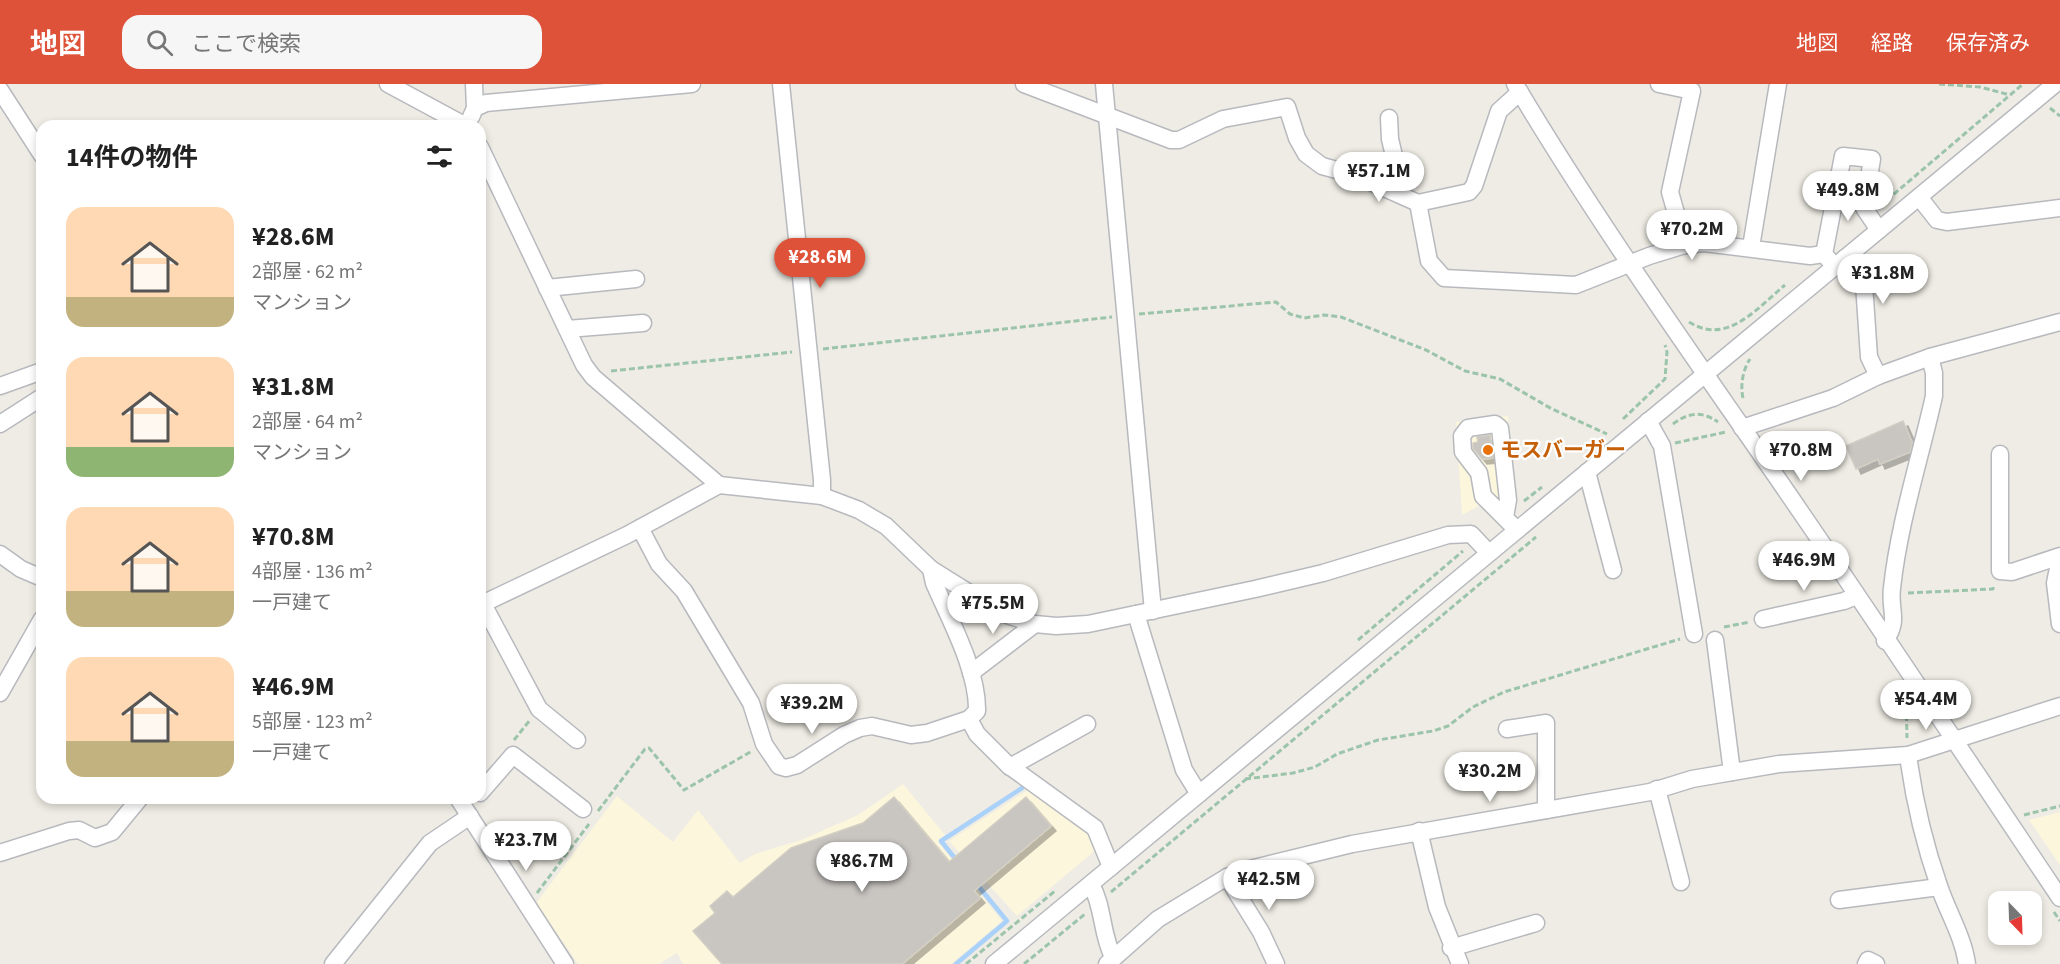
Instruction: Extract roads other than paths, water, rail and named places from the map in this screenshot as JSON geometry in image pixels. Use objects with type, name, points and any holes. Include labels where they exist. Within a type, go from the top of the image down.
[{"type":"street","points":[[388,84],[455,120]]},
{"type":"street","points":[[468,120],[475,108],[474,84]]},
{"type":"street","points":[[475,108],[486,104],[693,84]]},
{"type":"street","points":[[781,84],[822,496]]},
{"type":"street","points":[[1024,84],[1171,140],[1179,140],[1223,119],[1287,107],[1297,138],[1306,154],[1322,166],[1355,175],[1403,194],[1418,203],[1469,192],[1474,186],[1499,111],[1518,88],[1553,148],[1704,374],[1734,434],[1856,596],[2060,898]]},
{"type":"street","points":[[1104,84],[1153,611]]},
{"type":"street","points":[[1659,84],[1692,91],[1670,192],[1685,245]]},
{"type":"street","points":[[1751,247],[1778,84]]},
{"type":"street","points":[[994,964],[1587,472],[1656,434],[1704,374],[1835,259],[1879,230],[2054,84]]},
{"type":"street","points":[[0,90],[36,146]]},
{"type":"street","points":[[1389,118],[1390,139],[1403,194]]},
{"type":"street","points":[[1835,259],[1843,156],[1872,159],[1864,208],[1879,230]]},
{"type":"street","points":[[486,160],[584,365],[593,377],[719,485],[822,496],[859,510],[886,526],[931,569],[1007,615],[1035,624],[1088,624],[1323,573],[1448,535],[1471,534],[1489,553]]},
{"type":"street","points":[[1919,197],[1936,220],[1947,222],[2060,208]]},
{"type":"street","points":[[1418,203],[1429,261],[1444,278],[1576,285],[1685,245],[1704,243],[1835,259],[1864,284],[1869,357],[1878,376]]},
{"type":"street","points":[[547,288],[636,279]]},
{"type":"street","points":[[567,329],[643,322]]},
{"type":"street","points":[[1734,434],[1833,398],[1878,376],[1929,357],[2060,322]]},
{"type":"street","points":[[1885,640],[1895,623],[1891,594],[1895,562],[1934,396],[1934,374],[1929,357]]},
{"type":"street","points":[[0,386],[36,373]]},
{"type":"street","points":[[0,424],[36,401]]},
{"type":"street","points":[[1504,517],[1508,500],[1503,434],[1495,424],[1468,428],[1462,436],[1463,453],[1479,473],[1483,495],[1504,517],[1517,530]]},
{"type":"street","points":[[1656,434],[1694,634]]},
{"type":"street","points":[[2000,454],[2000,572],[2012,572],[2060,557],[2055,583],[2060,624]]},
{"type":"street","points":[[1587,472],[1613,570]]},
{"type":"street","points":[[486,602],[640,528],[719,485]]},
{"type":"street","points":[[640,528],[658,564],[684,591],[751,703],[764,744],[778,766],[786,768],[797,765],[844,735],[860,729],[873,726],[911,735],[927,733],[969,719],[977,711],[978,694],[934,583],[931,569]]},
{"type":"street","points":[[0,554],[21,569],[36,575]]},
{"type":"street","points":[[1763,619],[1856,596]]},
{"type":"street","points":[[486,613],[539,709],[577,740]]},
{"type":"street","points":[[1136,614],[1184,770],[1199,794]]},
{"type":"street","points":[[971,673],[1035,624]]},
{"type":"street","points":[[0,693],[36,630]]},
{"type":"street","points":[[1715,640],[1732,772]]},
{"type":"street","points":[[1091,884],[1100,901],[1110,960],[1158,919],[1227,877],[1352,843],[1546,810],[1779,764],[1908,755],[2060,706]]},
{"type":"street","points":[[969,719],[977,734],[1010,767],[1095,828],[1111,867]]},
{"type":"street","points":[[1507,729],[1546,723],[1546,810]]},
{"type":"street","points":[[1010,767],[1087,724]]},
{"type":"street","points":[[486,786],[513,755],[590,815]]},
{"type":"street","points":[[1908,755],[1916,808],[1939,887],[1964,944],[1967,964]]},
{"type":"street","points":[[1658,789],[1681,882]]},
{"type":"street","points":[[0,853],[69,831],[79,830],[95,838],[112,832],[135,804]]},
{"type":"street","points":[[333,964],[430,843],[468,806],[525,903],[565,964]]},
{"type":"street","points":[[1419,831],[1437,907],[1451,948],[1460,964]]},
{"type":"street","points":[[1227,877],[1261,932],[1276,964]]},
{"type":"street","points":[[1839,900],[1939,887]]},
{"type":"street","points":[[1451,948],[1536,923]]},
{"type":"street","points":[[1866,964],[1868,960],[1876,964]]},
{"type":"waterway","points":[[958,862],[941,841],[1022,788]]},
{"type":"waterway","points":[[956,964],[1007,921],[975,882]]},
{"type":"place","name":"モスバーガー","points":[[1488,450]]}]
